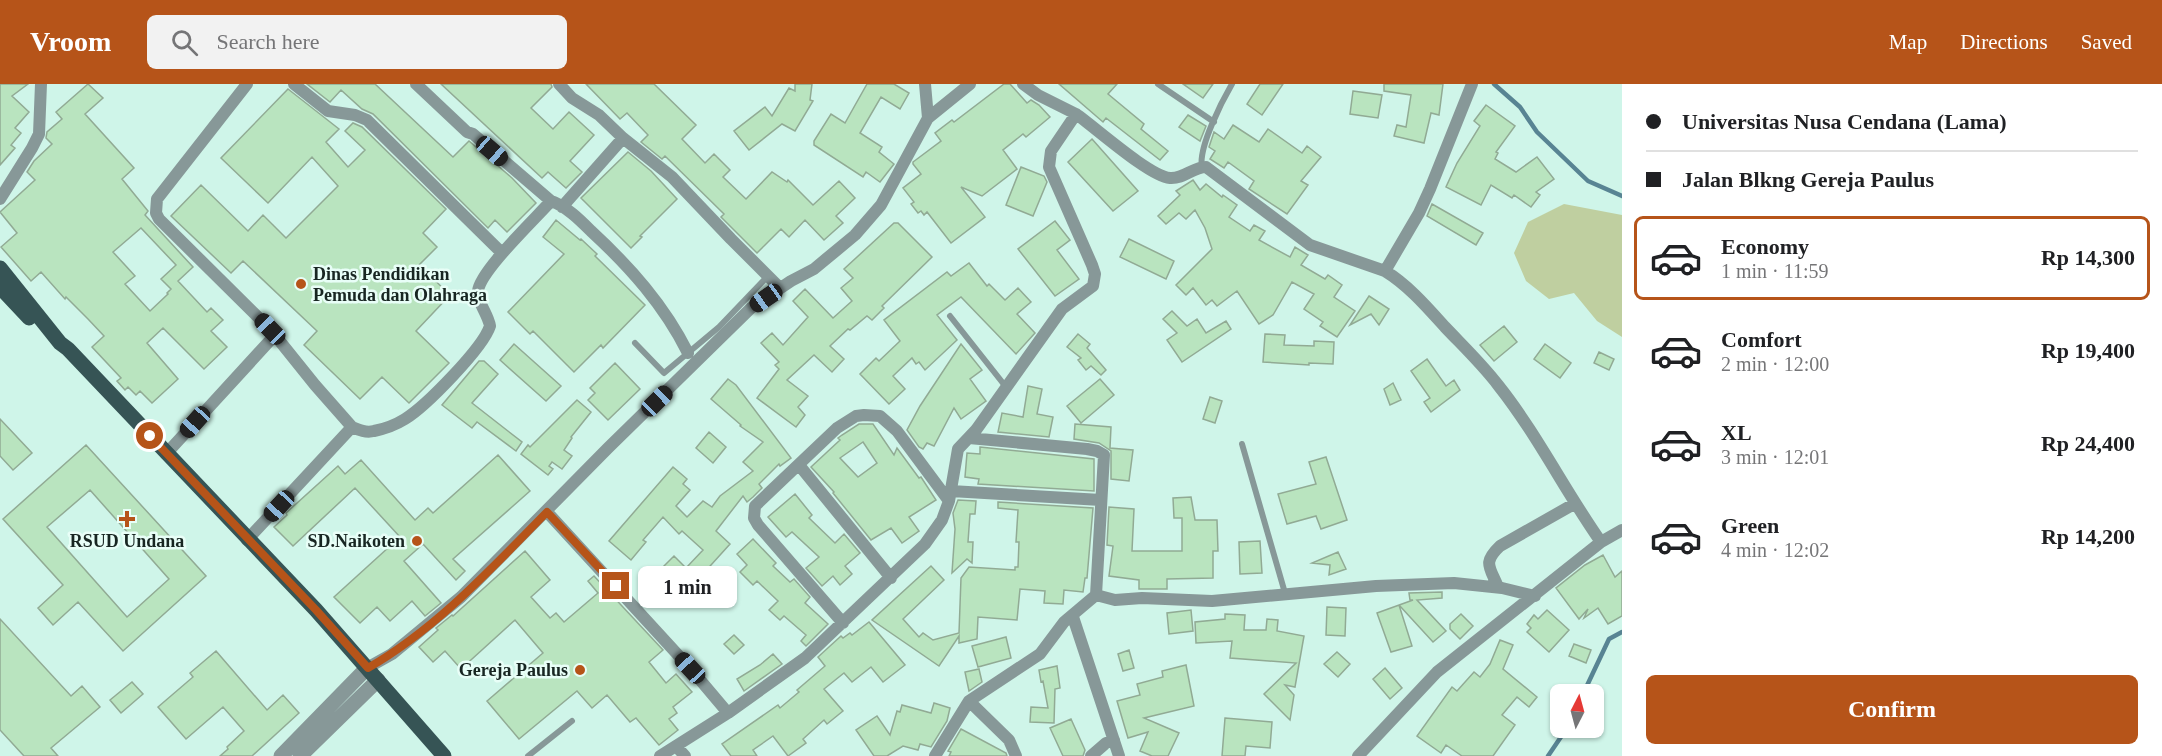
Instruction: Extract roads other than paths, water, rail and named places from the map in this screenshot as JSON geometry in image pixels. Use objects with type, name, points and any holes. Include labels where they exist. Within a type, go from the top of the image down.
[{"type":"main road","points":[[0,268],[60,343],[316,610],[444,756]]},
{"type":"main road","points":[[0,287],[56,347],[68,349]]},
{"type":"street","points":[[0,199],[39,134],[41,84]]},
{"type":"street","points":[[248,84],[157,199],[156,213],[159,219],[275,335],[352,427],[365,432],[375,431],[404,420],[448,380],[483,339],[490,326],[478,293],[479,286],[502,253],[624,138]]},
{"type":"street","points":[[294,84],[328,111],[355,115],[367,120],[502,253]]},
{"type":"street","points":[[417,84],[467,132],[473,134],[556,204],[584,224],[621,258],[646,287],[688,353]]},
{"type":"street","points":[[559,84],[573,98],[599,115],[672,177],[780,288]]},
{"type":"street","points":[[925,84],[928,118]]},
{"type":"street","points":[[300,756],[392,654],[461,597],[751,308],[814,269],[866,225],[881,205],[928,118],[970,84]]},
{"type":"street","points":[[1023,84],[1038,95],[1077,114],[1164,177],[1178,177],[1202,167],[1211,169],[1253,204],[1310,245],[1324,252],[1385,271],[1395,277],[1421,301],[1498,385],[1537,441],[1574,504],[1601,542]]},
{"type":"street","points":[[1385,271],[1426,197],[1472,85]]},
{"type":"street","points":[[660,756],[728,713],[805,658],[891,578],[936,531],[950,496],[958,449],[969,438],[1062,309],[1088,290],[1095,280],[1092,265],[1049,167],[1052,151],[1077,114]]},
{"type":"street","points":[[166,454],[275,335]]},
{"type":"street","points":[[843,623],[754,518],[755,506],[846,422],[864,415],[880,417],[897,430],[950,496],[1101,500]]},
{"type":"street","points":[[247,540],[352,427]]},
{"type":"street","points":[[934,756],[969,700],[1040,654],[1064,622],[1096,595],[1104,456],[1097,451],[969,438]]},
{"type":"street","points":[[799,465],[891,578]]},
{"type":"street","points":[[1498,587],[1488,566],[1489,557],[1500,546],[1574,504]]},
{"type":"street","points":[[547,512],[690,668],[728,713]]},
{"type":"street","points":[[1358,756],[1437,672],[1601,542],[1622,530]]},
{"type":"street","points":[[1096,595],[1114,600],[1142,598],[1212,601],[1411,583],[1454,583],[1498,587],[1535,596]]},
{"type":"street","points":[[1073,616],[1119,756]]},
{"type":"street","points":[[281,756],[373,674]]},
{"type":"street","points":[[969,700],[1009,740],[1017,756]]},
{"type":"street","points":[[1091,756],[1106,743],[1114,740]]},
{"type":"street","points":[[676,746],[686,756]]},
{"type":"lane","points":[[1158,84],[1214,122]]},
{"type":"lane","points":[[1202,167],[1201,156],[1218,108],[1232,84]]},
{"type":"lane","points":[[663,373],[719,327],[768,276]]},
{"type":"lane","points":[[950,316],[1006,387]]},
{"type":"lane","points":[[635,343],[673,385]]},
{"type":"lane","points":[[1242,444],[1285,593]]},
{"type":"lane","points":[[528,756],[572,721]]},
{"type":"waterway","points":[[1494,84],[1520,107],[1537,132],[1588,181],[1622,196]]},
{"type":"waterway","points":[[1588,684],[1609,639],[1622,632]]},
{"type":"waterway","points":[[1548,756],[1560,738]]},
{"type":"place","name":"Dinas Pendidikan Pemuda dan Olahraga","points":[[301,284]]},
{"type":"place","name":"RSUD Undana","points":[[127,519]]},
{"type":"place","name":"SD.Naikoten","points":[[417,541]]},
{"type":"place","name":"Gereja Paulus","points":[[580,670]]}]
